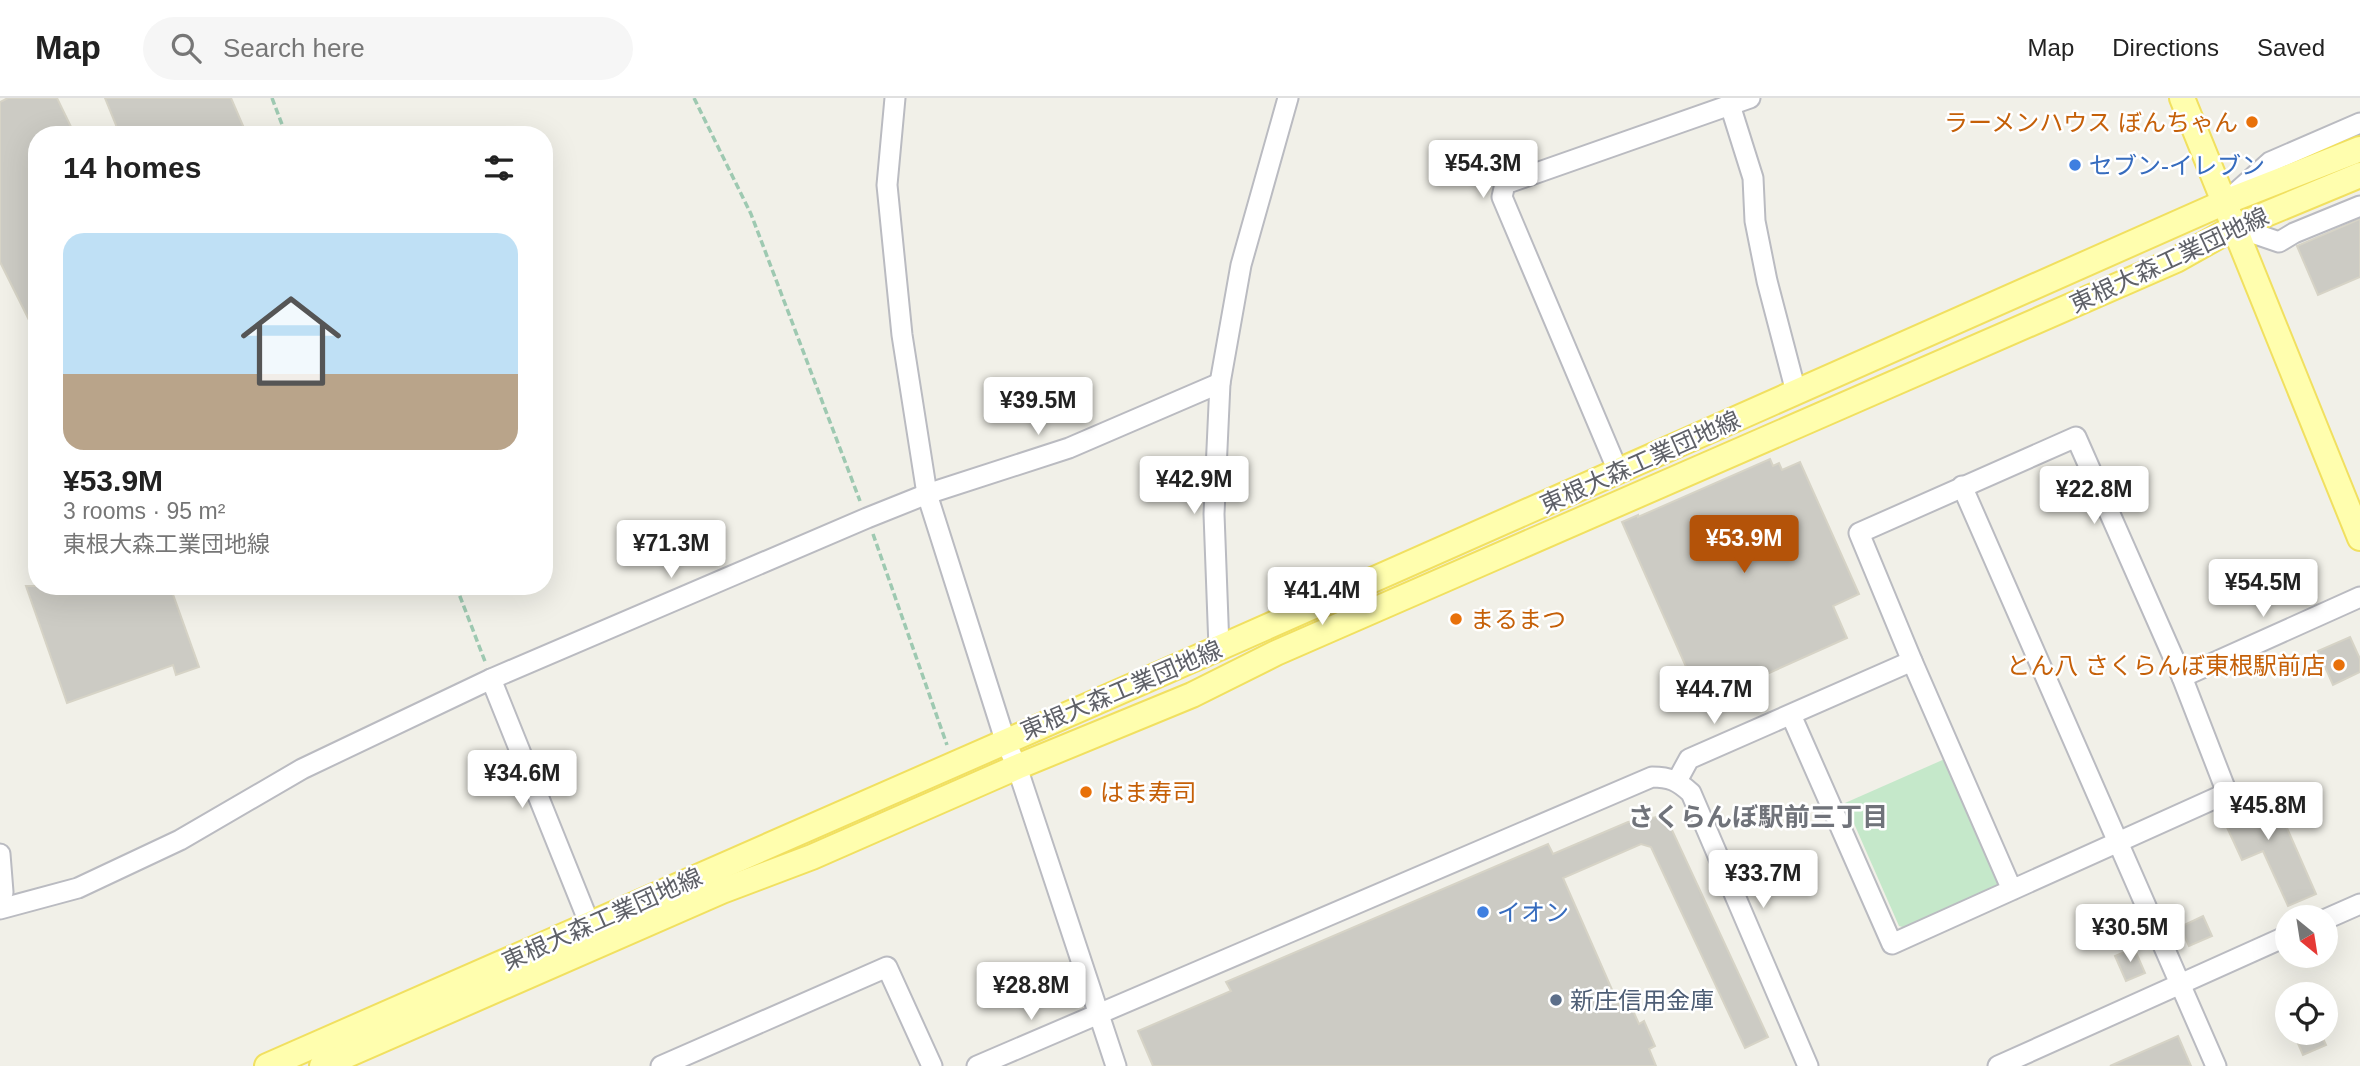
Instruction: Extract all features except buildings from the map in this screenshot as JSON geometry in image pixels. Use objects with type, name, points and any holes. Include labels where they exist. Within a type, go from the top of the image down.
[{"type":"main road","points":[[2182,98],[2360,538]]},
{"type":"main road","name":"東根大森工業団地線","points":[[267,1066],[2225,202],[2360,149]]},
{"type":"main road","name":"東根大森工業団地線","points":[[322,1066],[722,891],[812,857],[1017,767],[1192,695],[1289,647],[2151,271],[2235,227],[2360,176]]},
{"type":"street","points":[[895,98],[887,185],[902,335],[927,494],[1005,740],[1017,767],[1116,1066]]},
{"type":"street","points":[[1219,648],[1214,514],[1220,383],[1241,265],[1288,98]]},
{"type":"street","points":[[1618,471],[1502,197],[1505,184],[1750,98]]},
{"type":"street","points":[[1730,104],[1753,178],[1759,245],[1796,392]]},
{"type":"street","points":[[2225,202],[2270,162],[2360,122]]},
{"type":"street","points":[[2235,227],[2279,242],[2294,233],[2360,206]]},
{"type":"street","points":[[0,909],[78,888],[100,878],[180,840],[302,769],[491,679],[867,518],[927,494],[1069,448],[1220,383]]},
{"type":"street","points":[[1791,715],[1892,944],[2012,890],[2117,842],[2227,793],[2182,677],[2076,437],[1859,533],[1912,662],[2012,890]]},
{"type":"street","points":[[1962,486],[2216,1066]]},
{"type":"street","points":[[2182,677],[2360,597]]},
{"type":"street","points":[[1678,781],[1689,759],[1912,662]]},
{"type":"street","points":[[491,679],[590,925]]},
{"type":"street","points":[[977,1066],[1652,777],[1665,777],[1678,781],[1690,793],[1808,1066]]},
{"type":"street","points":[[0,854],[3,892],[0,894]]},
{"type":"street","points":[[2338,914],[2360,904]]},
{"type":"street","points":[[1997,1066],[2275,941]]},
{"type":"street","points":[[662,1066],[887,967],[932,1066]]},
{"type":"path","points":[[272,98],[283,126]]},
{"type":"path","points":[[694,98],[751,214],[867,518],[954,763]]},
{"type":"path","points":[[459,595],[491,679]]},
{"type":"green space","points":[[1947,758],[2002,883],[1996,892],[1913,930],[1899,926],[1845,803]]},
{"type":"place","name":"ラーメンハウス ぼんちゃん","points":[[2252,122]]},
{"type":"place","name":"セブン-イレブン","points":[[2075,165]]},
{"type":"place","name":"まるまつ","points":[[1456,619]]},
{"type":"place","name":"とん八 さくらんぼ東根駅前店","points":[[2339,665]]},
{"type":"place","name":"はま寿司","points":[[1086,792]]},
{"type":"place","name":"イオン","points":[[1483,912]]},
{"type":"place","name":"新庄信用金庫","points":[[1556,1000]]},
{"type":"district","name":"さくらんぼ駅前三丁目","points":[[1758,817]]}]
